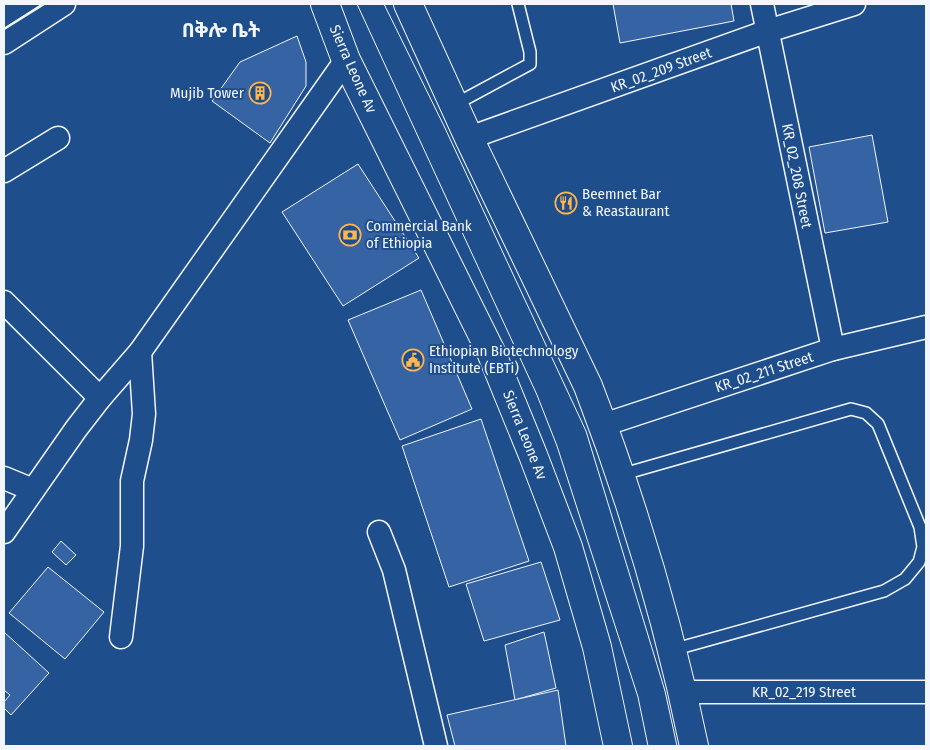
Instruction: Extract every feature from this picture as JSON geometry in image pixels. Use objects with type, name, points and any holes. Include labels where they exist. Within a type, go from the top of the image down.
[{"type":"main road","name":"Sierra Leone Av","points":[[325,4],[346,60],[491,352],[533,455],[568,547],[597,647],[618,746]]},
{"type":"main road","points":[[408,4],[469,138],[588,386],[603,425],[646,555],[683,692],[694,746]]},
{"type":"street","points":[[4,43],[64,4]]},
{"type":"street","name":"KR_02_208 Street","points":[[762,4],[833,349]]},
{"type":"street","name":"KR_02_209 Street","points":[[469,138],[768,32],[854,4]]},
{"type":"street","points":[[4,532],[100,398],[140,352],[346,60]]},
{"type":"street","points":[[4,171],[58,138]]},
{"type":"street","points":[[4,302],[100,398]]},
{"type":"street","name":"KR_02_211 Street","points":[[603,425],[833,349],[926,327]]},
{"type":"street","points":[[121,637],[132,546],[132,481],[141,440],[144,414],[140,352]]},
{"type":"street","points":[[4,478],[33,490]]},
{"type":"street","points":[[379,532],[394,570],[436,746]]},
{"type":"street","name":"KR_02_219 Street","points":[[683,692],[926,692]]},
{"type":"lane","points":[[454,105],[530,64],[530,52],[518,4]]},
{"type":"lane","points":[[620,475],[851,409],[866,413],[878,424],[920,527],[923,547],[919,562],[905,579],[884,591],[672,650]]},
{"type":"building","points":[[613,4],[731,4],[734,21],[620,43]]},
{"type":"building","name":"Mujib Tower","points":[[297,36],[306,62],[306,86],[270,143],[212,101],[240,62]]},
{"type":"building","points":[[872,135],[888,222],[825,233],[809,147]]},
{"type":"building","name":"Commercial Bank of Ethiopia","points":[[358,164],[419,258],[343,306],[282,212]]},
{"type":"building","points":[[421,290],[472,409],[400,440],[348,320]]},
{"type":"building","points":[[481,419],[529,561],[449,587],[402,446]]},
{"type":"building","points":[[61,541],[76,555],[66,565],[52,552]]},
{"type":"building","points":[[541,562],[560,620],[484,641],[466,584]]},
{"type":"building","points":[[48,567],[104,612],[65,659],[9,613]]},
{"type":"building","points":[[4,632],[49,673],[11,715],[4,708],[4,702],[10,695],[4,690]]},
{"type":"building","points":[[544,632],[556,688],[515,700],[505,645]]},
{"type":"building","points":[[558,690],[566,746],[455,746],[447,715]]},
{"type":"tram line","points":[[357,4],[537,395],[557,446],[638,697],[648,746]]},
{"type":"tram line","points":[[384,4],[444,126],[586,431],[665,691],[677,746]]},
{"type":"wall","points":[[4,29],[44,4]]},
{"type":"place","name":"Mujib Tower","points":[[260,93]]},
{"type":"place","name":"Beemnet Bar & Reastaurant","points":[[566,203]]},
{"type":"place","name":"Commercial Bank of Ethiopia","points":[[350,235]]},
{"type":"place","name":"Ethiopian Biotechnology Institute (EBTi)","points":[[413,360]]},
{"type":"district","name":"በቅሎ ቤት","points":[[221,30]]}]
